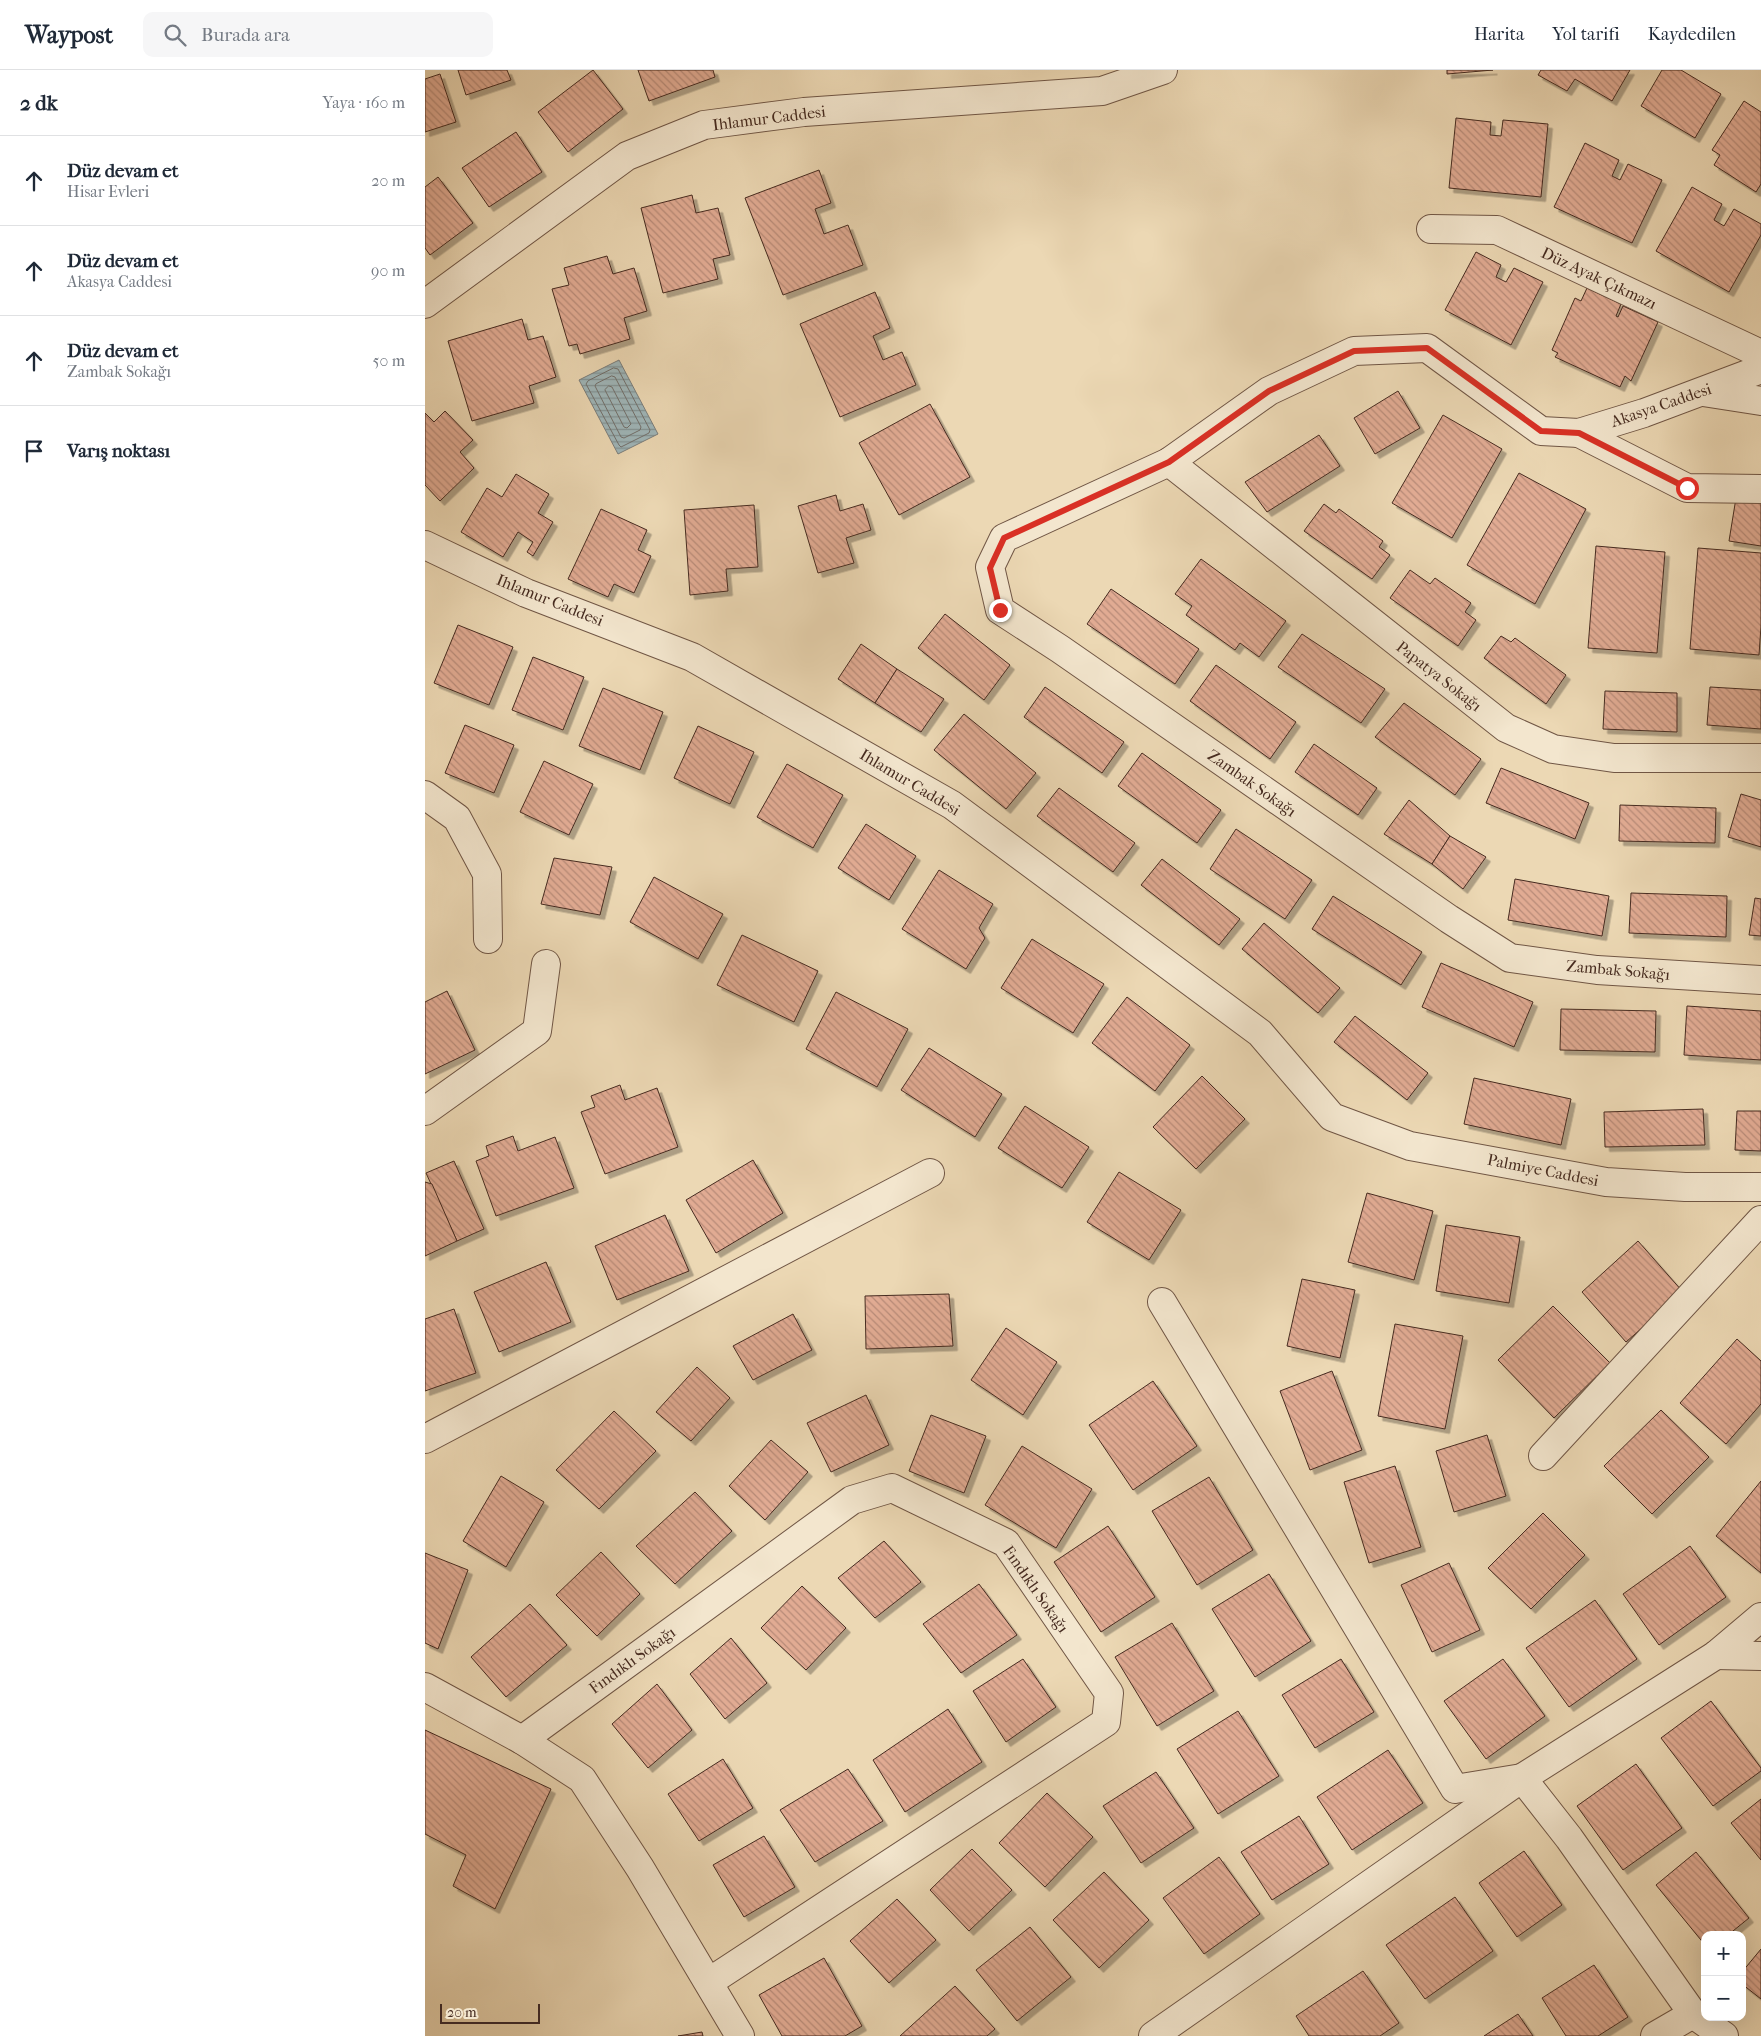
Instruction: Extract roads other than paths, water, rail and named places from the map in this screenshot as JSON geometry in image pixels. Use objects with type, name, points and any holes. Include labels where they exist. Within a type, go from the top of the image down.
[{"type":"street","name":"Ihlamur Caddesi","points":[[425,304],[627,156],[704,125],[804,112],[1102,91],[1163,70]]},
{"type":"street","name":"Düz Ayak Çıkmazı","points":[[1431,229],[1497,230],[1761,354]]},
{"type":"street","name":"Akasya Caddesi","points":[[1169,462],[1269,391],[1354,351],[1427,348],[1541,431],[1579,433],[1644,413],[1761,369]]},
{"type":"street","points":[[1702,392],[1761,401]]},
{"type":"street","points":[[1579,433],[1687,488],[1761,489]]},
{"type":"street","name":"Papatya Sokağı","points":[[1169,462],[1505,728],[1553,750],[1614,758],[1761,758]]},
{"type":"street","name":"Zambak Sokağı","points":[[1169,462],[1004,538],[990,568],[1000,610],[1060,649],[1449,919],[1511,958],[1597,970],[1761,980]]},
{"type":"street","name":"Ihlamur Caddesi","points":[[425,546],[526,592],[692,657],[953,805],[1260,1033],[1332,1117]]},
{"type":"street","points":[[425,795],[457,818],[487,874],[488,939]]},
{"type":"street","points":[[425,1111],[537,1031],[546,964]]},
{"type":"street","name":"Palmiye Caddesi","points":[[1332,1117],[1410,1146],[1606,1182],[1685,1187],[1761,1188]]},
{"type":"street","points":[[425,1439],[930,1172]]},
{"type":"street","points":[[1543,1456],[1761,1220]]},
{"type":"street","points":[[1162,1302],[1455,1789],[1521,1778]]},
{"type":"street","name":"Fındıklı Sokağı","points":[[522,1740],[852,1500],[892,1488],[1006,1543],[1109,1693],[1106,1722],[709,1982]]},
{"type":"street","points":[[1153,2036],[1521,1778],[1716,1655],[1761,1617]]},
{"type":"street","points":[[1716,1655],[1761,1656]]},
{"type":"street","points":[[425,1687],[522,1740],[582,1778],[640,1868],[741,2036]]},
{"type":"street","points":[[1521,1778],[1569,1838],[1693,2014],[1725,2036]]},
{"type":"street","points":[[1655,2036],[1693,2014]]},
{"type":"water","points":[[619,360],[658,434],[618,454],[579,380]]}]
